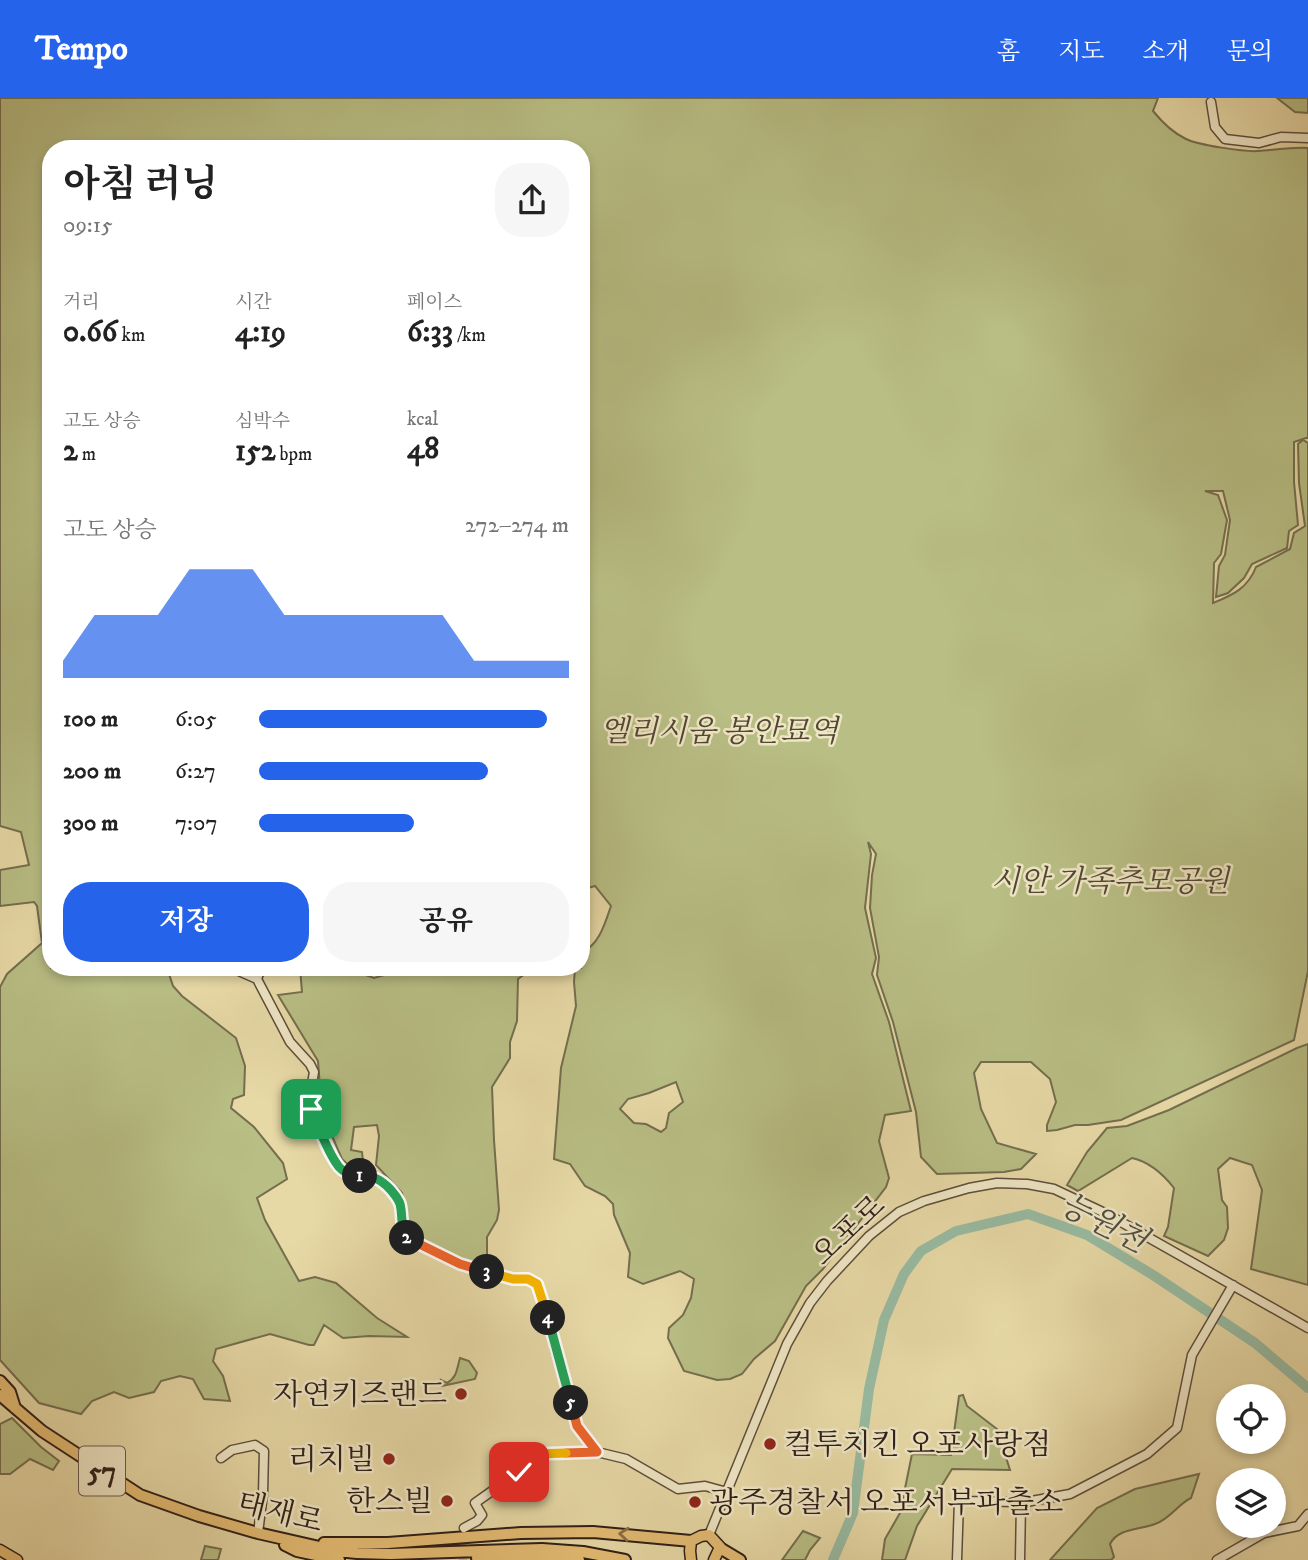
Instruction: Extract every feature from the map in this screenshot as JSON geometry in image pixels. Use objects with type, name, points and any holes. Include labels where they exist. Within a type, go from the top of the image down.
[{"type":"highway","points":[[0,1381],[10,1392],[15,1408]]},
{"type":"highway","name":"태재로","points":[[0,1395],[42,1430],[141,1495],[286,1543],[337,1551],[391,1554],[542,1549],[583,1552],[625,1560]]},
{"type":"highway","name":"태재로","points":[[0,1401],[38,1434],[139,1500],[198,1520],[337,1556],[544,1557],[579,1560]]},
{"type":"highway","points":[[286,1543],[388,1543],[521,1533],[593,1532],[691,1541]]},
{"type":"highway","points":[[286,1543],[297,1551],[339,1560]]},
{"type":"highway","points":[[720,1548],[740,1560]]},
{"type":"main road","points":[[691,1560],[691,1541],[709,1535],[720,1548],[714,1560]]},
{"type":"main road","points":[[0,1550],[17,1560]]},
{"type":"street","points":[[1211,102],[1215,127],[1225,139],[1259,143],[1281,137],[1308,138]]},
{"type":"street","points":[[250,976],[257,979],[290,1042],[314,1072],[309,1101],[311,1109],[340,1169],[353,1175],[381,1179],[397,1197],[403,1232],[408,1239],[460,1264],[513,1279],[528,1279],[537,1284],[577,1426],[597,1452]]},
{"type":"street","name":"오포로","points":[[709,1535],[788,1344],[810,1303],[869,1236],[899,1212],[924,1201],[969,1188],[997,1184],[1027,1184],[1054,1189],[1107,1213],[1308,1328]]},
{"type":"street","points":[[957,1560],[959,1501],[1021,1502],[1070,1494],[1147,1454],[1177,1428],[1192,1355],[1233,1285]]},
{"type":"street","points":[[221,1458],[232,1450],[256,1445],[264,1451],[263,1494],[258,1534]]},
{"type":"street","points":[[464,1528],[482,1515],[475,1503],[519,1472],[534,1454],[597,1452],[626,1459],[678,1489],[705,1486],[727,1492]]},
{"type":"street","points":[[1020,1560],[1021,1502]]},
{"type":"street","points":[[1217,1560],[1264,1533],[1298,1526],[1308,1514]]},
{"type":"green space","points":[[0,98],[1158,98],[1153,111],[1181,137],[1192,141],[1252,151],[1308,148],[1308,438],[1294,442],[1298,525],[1289,531],[1287,548],[1252,564],[1244,578],[1228,593],[1216,597],[1219,566],[1225,555],[1230,520],[1223,491],[1205,491],[1218,495],[1227,520],[1221,554],[1214,563],[1213,603],[1239,590],[1256,567],[1290,549],[1294,533],[1305,526],[1299,483],[1298,444],[1303,440],[1308,443],[1308,971],[1294,1040],[1121,1120],[1047,1131],[1056,1102],[1050,1079],[1031,1062],[981,1062],[974,1073],[981,1109],[997,1143],[1036,1154],[1021,1169],[937,1174],[921,1157],[916,1112],[893,1022],[877,975],[879,957],[870,908],[876,854],[868,842],[871,854],[865,908],[876,958],[872,974],[889,1022],[911,1111],[885,1115],[879,1141],[889,1178],[886,1187],[823,1269],[806,1286],[775,1341],[754,1359],[742,1374],[717,1380],[684,1371],[668,1338],[669,1328],[683,1315],[691,1298],[694,1279],[680,1271],[643,1284],[628,1277],[630,1253],[614,1215],[613,1204],[605,1196],[585,1186],[570,1164],[554,1159],[561,1068],[576,1006],[574,976],[590,976],[590,947],[598,938],[611,906],[595,886],[590,887],[590,140],[42,140],[42,943],[37,906],[34,902],[0,906],[0,870],[29,865],[21,832],[0,826]],"holes":[[[676,1082],[683,1102],[669,1113],[666,1128],[661,1132],[646,1124],[634,1123],[620,1109],[628,1099]]]},
{"type":"green space","points":[[1277,98],[1308,98],[1308,113],[1295,112]]},
{"type":"green space","points":[[42,943],[42,976],[170,976],[173,986],[182,996],[236,1038],[245,1066],[244,1095],[233,1099],[231,1108],[254,1127],[283,1163],[287,1179],[257,1198],[265,1220],[299,1281],[315,1277],[336,1283],[377,1318],[407,1337],[343,1338],[324,1325],[314,1345],[270,1334],[216,1349],[213,1361],[223,1376],[230,1401],[204,1399],[193,1379],[180,1376],[161,1381],[154,1392],[129,1398],[114,1392],[92,1401],[81,1414],[39,1403],[0,1360],[0,987],[7,974]]},
{"type":"green space","points":[[301,976],[522,976],[518,979],[517,1021],[510,1042],[510,1058],[492,1087],[499,1210],[497,1220],[487,1237],[487,1255],[478,1262],[451,1256],[410,1235],[402,1193],[376,1165],[379,1136],[377,1125],[354,1127],[351,1150],[362,1152],[364,1171],[354,1170],[342,1159],[322,1113],[318,1061],[278,995],[302,992]]},
{"type":"green space","points":[[1308,1044],[1308,1285],[1251,1269],[1262,1190],[1252,1165],[1230,1158],[1218,1169],[1222,1200],[1227,1207],[1228,1228],[1224,1240],[1208,1256],[1164,1236],[1174,1188],[1161,1173],[1145,1162],[1132,1158],[1078,1191],[1067,1185],[1087,1152],[1107,1128],[1127,1126],[1169,1110]]},
{"type":"green space","points":[[460,1358],[469,1361],[477,1373],[475,1379],[442,1386],[441,1380],[447,1383],[455,1376]]},
{"type":"green space","points":[[963,1395],[967,1406],[997,1429],[1010,1470],[952,1469],[917,1526],[905,1560],[882,1560],[885,1539],[900,1513],[912,1454],[951,1455],[959,1396]]},
{"type":"green space","points":[[12,1418],[59,1461],[53,1470],[30,1459],[10,1474],[0,1474],[0,1424]]},
{"type":"green space","points":[[1199,1474],[1191,1498],[1165,1519],[1118,1535],[1110,1544],[1114,1557],[1111,1560],[1050,1560],[1097,1508],[1135,1489]]},
{"type":"green space","points":[[803,1531],[820,1538],[805,1560],[782,1560]]},
{"type":"green space","points":[[205,1546],[221,1549],[218,1560],[201,1560]]},
{"type":"waterway","name":"능원천","points":[[833,1560],[853,1513],[869,1389],[884,1320],[904,1274],[921,1251],[956,1231],[1028,1214],[1087,1235],[1255,1343],[1308,1388]]},
{"type":"tunnel","points":[[463,1534],[463,1560]]},
{"type":"place","name":"자연키즈랜드","points":[[461,1394]]},
{"type":"place","name":"컬투치킨 오포사랑점","points":[[770,1444]]},
{"type":"place","name":"리치빌","points":[[389,1459]]},
{"type":"place","name":"한스빌","points":[[447,1501]]},
{"type":"place","name":"광주경찰서 오포서부파출소","points":[[695,1502]]},
{"type":"route","points":[[311,1109],[340,1169],[353,1175],[381,1179],[397,1197],[403,1232],[408,1239],[460,1264],[513,1279],[528,1279],[537,1284],[577,1426],[597,1452],[534,1454],[519,1472]]},
{"type":"park label","name":"엘리시움 봉안묘역","points":[[719,731]]},
{"type":"park label","name":"시안 가족추모공원","points":[[1110,881]]}]
